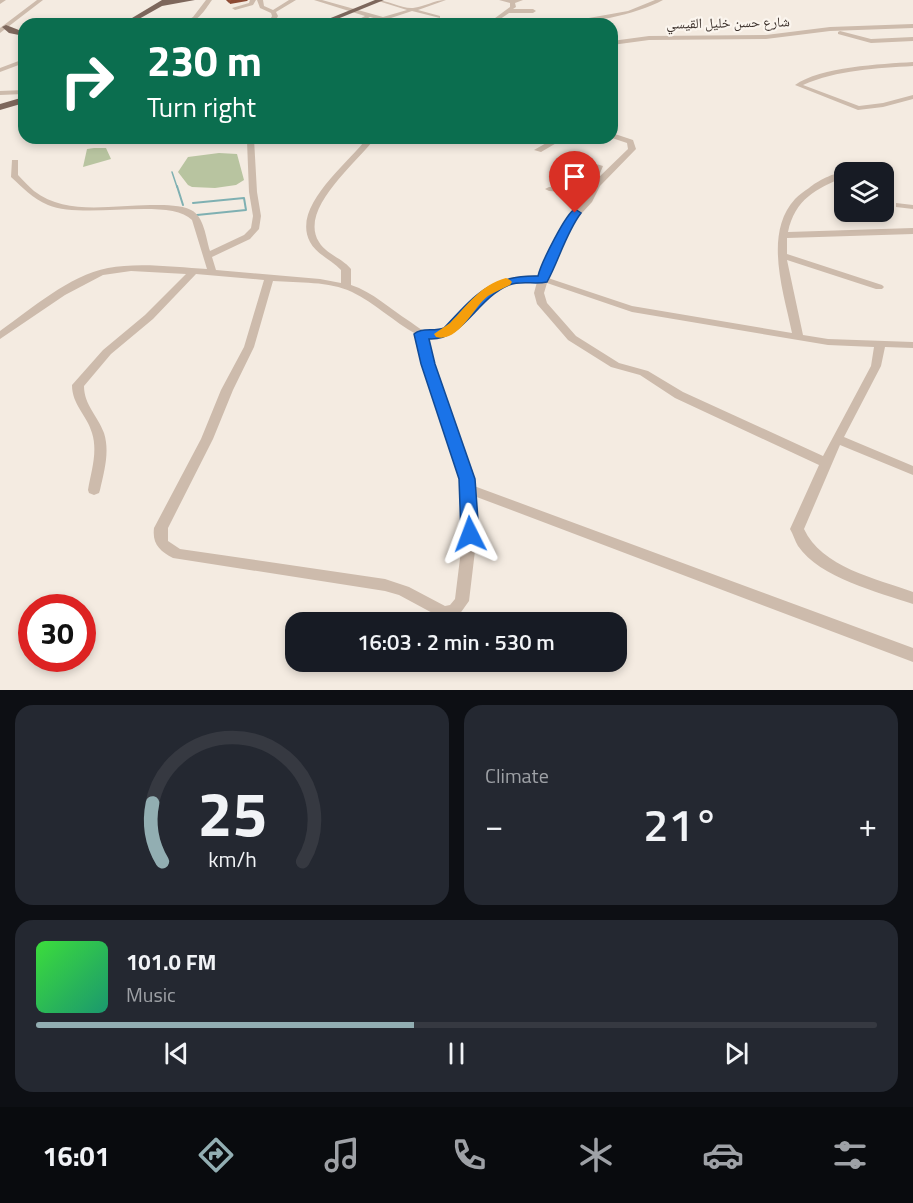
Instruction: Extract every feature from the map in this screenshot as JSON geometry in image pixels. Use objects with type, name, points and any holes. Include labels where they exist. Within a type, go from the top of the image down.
[{"type":"main road","points":[[136,18],[164,2],[192,0]]},
{"type":"main road","points":[[334,18],[380,0]]},
{"type":"main road","points":[[2,28],[18,32]]},
{"type":"main road","points":[[0,107],[18,102]]},
{"type":"street","points":[[2,28],[40,0]]},
{"type":"street","points":[[195,18],[209,0]]},
{"type":"street","points":[[235,8],[251,4],[253,0]]},
{"type":"street","points":[[260,0],[261,6],[273,12],[274,18]]},
{"type":"street","points":[[273,12],[293,0]]},
{"type":"street","points":[[317,0],[377,18]]},
{"type":"street","points":[[380,0],[438,17]]},
{"type":"street","points":[[385,18],[439,0]]},
{"type":"street","points":[[502,0],[512,2],[520,0]]},
{"type":"street","points":[[594,18],[629,12],[660,0]]},
{"type":"street","points":[[499,18],[514,6],[512,2]]},
{"type":"street","points":[[509,11],[533,11]]},
{"type":"street","points":[[364,18],[368,16]]},
{"type":"street","points":[[844,29],[913,26]]},
{"type":"street","points":[[844,29],[913,39]]},
{"type":"street","name":"شارع حسن خليل القيسي","points":[[618,42],[649,38],[771,37],[844,29]]},
{"type":"street","points":[[816,31],[836,32],[871,41],[913,39]]},
{"type":"street","points":[[0,70],[18,63]]},
{"type":"street","points":[[913,64],[883,66],[836,74],[798,85],[858,108],[883,105],[913,97]]},
{"type":"street","points":[[0,93],[18,92]]},
{"type":"street","points":[[549,189],[593,189],[632,148],[627,141],[618,137]]},
{"type":"street","points":[[208,255],[247,237],[255,229],[257,216],[253,192],[251,144]]},
{"type":"street","points":[[346,287],[346,269],[315,244],[310,232],[309,218],[326,192],[366,144]]},
{"type":"street","points":[[538,150],[550,144]]},
{"type":"street","points":[[15,162],[14,175],[29,192],[66,209],[152,208],[189,212],[196,219],[213,272]]},
{"type":"street","points":[[599,166],[589,200],[567,224],[564,236],[547,265],[539,293],[542,304],[580,343],[615,365],[644,373],[679,395],[827,463]]},
{"type":"street","points":[[798,336],[781,249],[785,221],[796,202],[818,185],[834,178]]},
{"type":"street","points":[[899,205],[913,207]]},
{"type":"street","points":[[784,235],[913,231]]},
{"type":"street","points":[[782,255],[879,287]]},
{"type":"street","points":[[0,336],[67,291],[100,273],[126,268],[213,272],[346,287],[381,304],[421,334],[437,335],[448,331],[483,294],[504,283],[519,279],[543,279],[564,284],[615,306],[835,343],[913,345]]},
{"type":"street","points":[[94,490],[100,448],[96,428],[79,400],[78,385],[107,352],[149,318],[194,271]]},
{"type":"street","points":[[269,277],[249,347],[227,390],[207,439],[161,528],[159,537],[161,543],[178,554],[197,559],[385,585],[404,591],[448,613],[454,611],[462,602],[470,534],[467,479],[428,364],[421,334]]},
{"type":"street","points":[[880,344],[876,366],[837,439],[798,523],[798,535],[813,552],[844,573],[913,598]]},
{"type":"street","points":[[837,439],[913,471]]},
{"type":"street","points":[[467,488],[913,655]]},
{"type":"green space","points":[[106,148],[111,159],[83,167],[87,149]]},
{"type":"green space","points":[[219,153],[237,154],[244,180],[236,185],[215,188],[192,187],[178,172],[188,157]]},
{"type":"waterway","points":[[172,172],[177,187]]},
{"type":"waterway","points":[[177,186],[183,205]]},
{"type":"waterway","points":[[193,203],[244,198],[246,210],[197,215]]},
{"type":"slow traffic","points":[[441,334],[452,328],[483,294],[506,282]]},
{"type":"route","points":[[470,534],[467,479],[428,364],[421,334],[431,336],[448,331],[471,305],[483,294],[497,286],[519,279],[543,279],[547,265],[564,236],[567,224],[575,213]]}]
